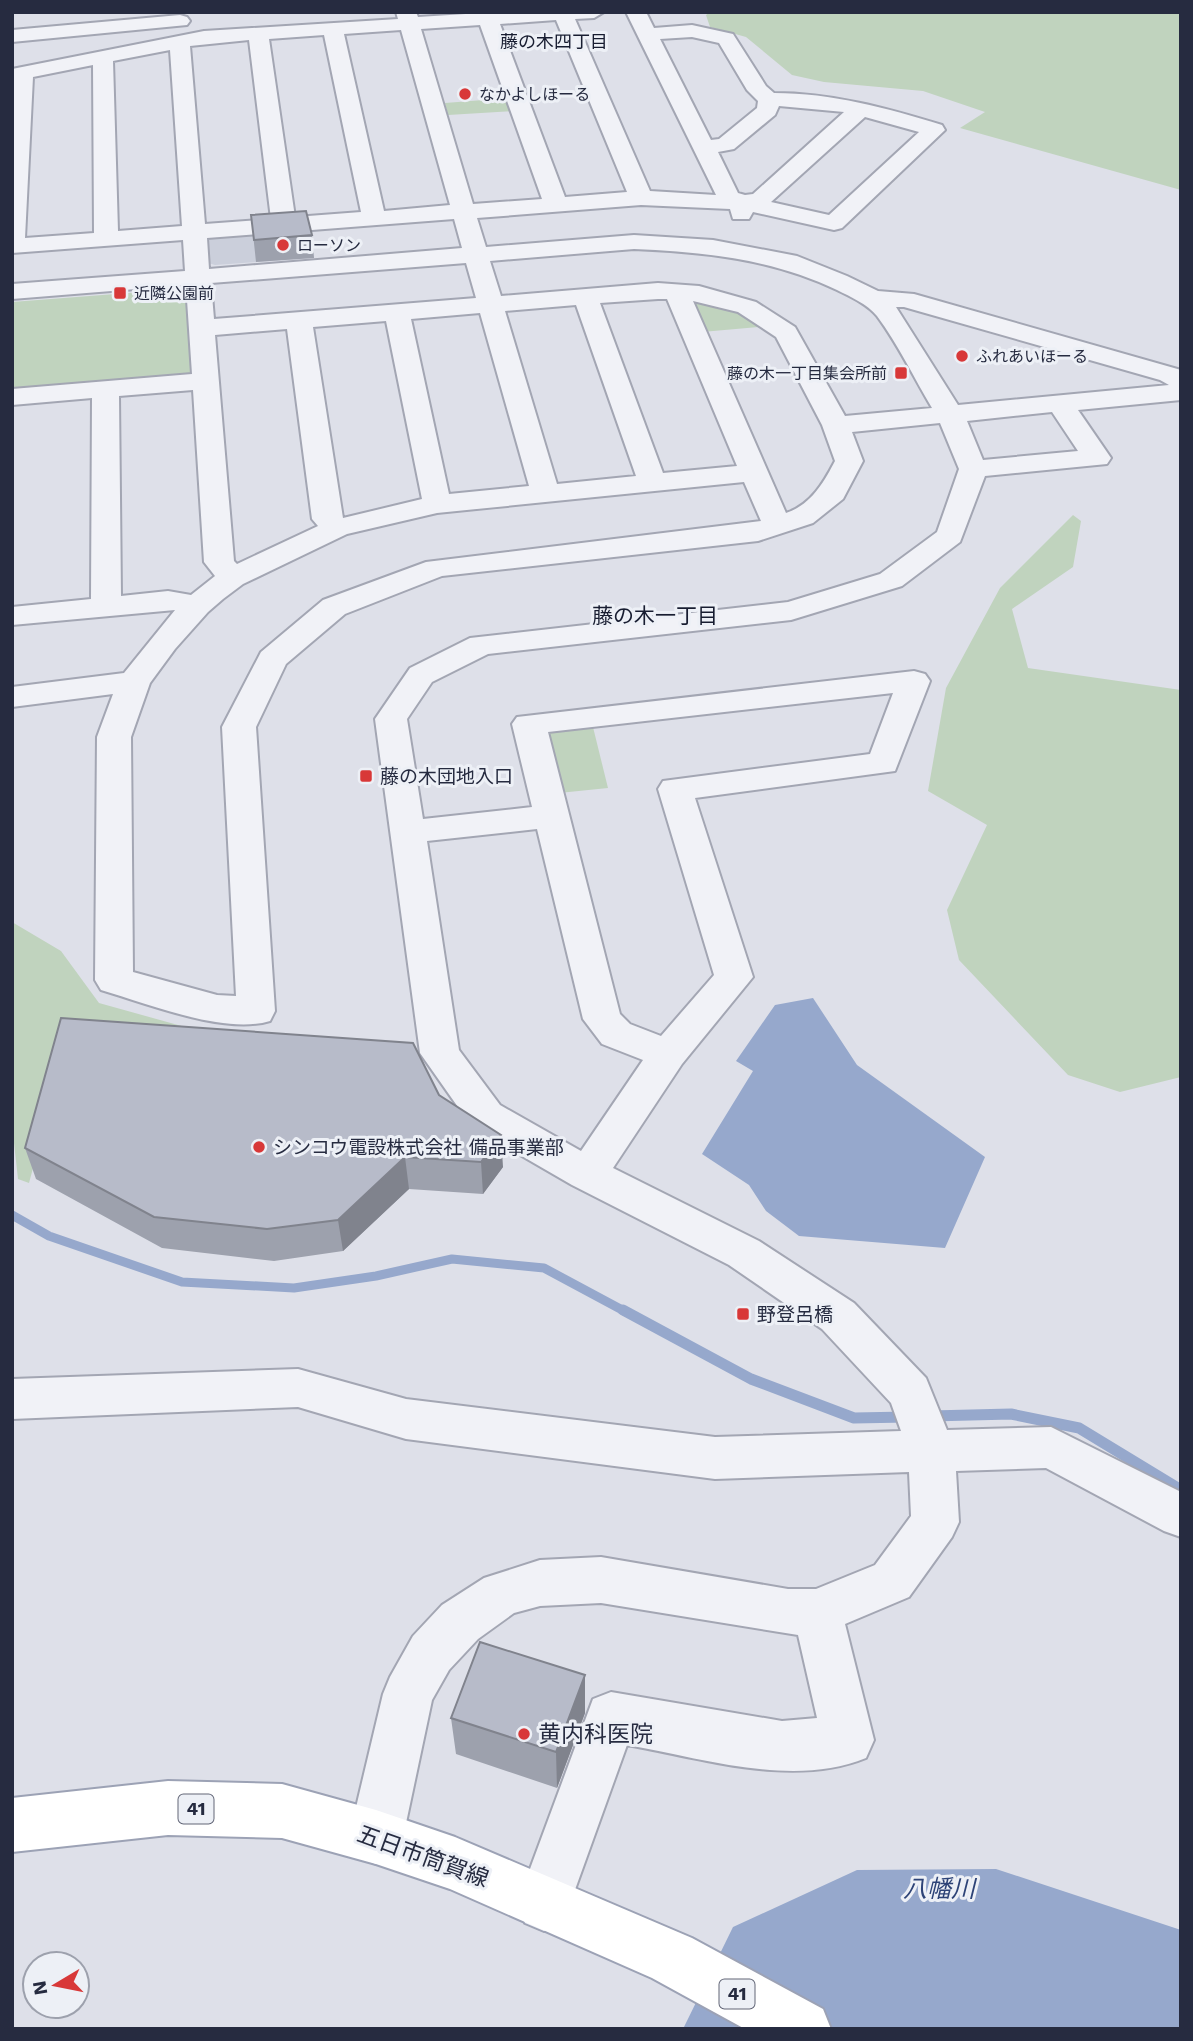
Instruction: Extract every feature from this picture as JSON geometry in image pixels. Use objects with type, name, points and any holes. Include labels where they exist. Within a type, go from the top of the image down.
[{"type":"main road","name":"五日市筒賀線","points":[[12,1825],[168,1808],[282,1811],[376,1837],[455,1864],[672,1958],[803,2029]]},
{"type":"street","points":[[594,12],[488,19],[408,18],[333,29],[204,37],[17,75],[13,246],[641,198],[743,204],[834,223],[934,130],[875,111],[786,99],[769,100],[758,90],[726,38],[692,31],[648,34]]},
{"type":"street","points":[[636,12],[729,197],[743,204],[761,199],[861,109]]},
{"type":"street","points":[[563,14],[641,198]]},
{"type":"street","points":[[12,36],[231,15]]},
{"type":"street","points":[[408,18],[545,492]]},
{"type":"street","points":[[488,19],[556,204]]},
{"type":"street","points":[[333,29],[374,218]]},
{"type":"street","points":[[258,34],[284,225]]},
{"type":"street","points":[[180,43],[219,562],[232,578]]},
{"type":"street","points":[[103,59],[106,239]]},
{"type":"street","points":[[705,148],[726,144],[767,110],[769,100]]},
{"type":"street","points":[[743,204],[740,214],[749,241],[756,251]]},
{"type":"street","points":[[12,292],[634,242],[695,244],[756,251],[810,268],[875,299],[887,312],[950,414],[973,469],[950,536],[891,580],[791,611],[481,645],[421,675],[391,719],[440,1053],[486,1116],[587,1174],[744,1253],[838,1316],[922,1426],[935,1522],[892,1580],[817,1612],[788,1612],[601,1580],[540,1583],[500,1594],[460,1622],[431,1653],[408,1694],[376,1837]]},
{"type":"street","points":[[202,328],[658,291],[699,294],[747,307],[786,332],[836,425],[849,461],[834,493],[803,517],[758,532],[437,568],[334,607],[272,659],[239,727],[256,1011],[217,1009],[114,980],[114,737],[134,682],[164,642],[197,605],[232,578],[337,528],[437,504],[753,473]]},
{"type":"street","points":[[677,293],[753,473],[778,525]]},
{"type":"street","points":[[585,296],[652,482]]},
{"type":"street","points":[[875,299],[905,299],[1169,374],[1181,381]]},
{"type":"street","points":[[397,312],[437,504]]},
{"type":"street","points":[[299,320],[327,519],[337,528]]},
{"type":"street","points":[[12,397],[205,381]]},
{"type":"street","points":[[105,390],[106,607]]},
{"type":"street","points":[[836,425],[1181,392]]},
{"type":"street","points":[[973,469],[1097,458],[1060,404]]},
{"type":"street","points":[[12,616],[168,600],[197,605]]},
{"type":"street","points":[[587,1174],[668,1055],[734,977],[676,789],[883,763],[914,681],[529,724],[602,1019],[616,1034],[668,1055]]},
{"type":"street","points":[[12,697],[134,682]]},
{"type":"street","points":[[407,832],[551,816]]},
{"type":"street","points":[[12,1399],[298,1388],[407,1419],[715,1458],[922,1426],[1051,1447],[1181,1516]]},
{"type":"street","points":[[544,1904],[611,1717],[782,1747],[848,1740],[817,1612]]},
{"type":"shaded area","points":[[308,227],[314,258],[215,265],[205,262],[202,239],[212,234]]},
{"type":"green space","points":[[710,12],[1181,12],[1181,190],[960,128],[985,112],[923,91],[824,82],[792,75],[746,37],[710,27],[706,15]]},
{"type":"green space","points":[[509,98],[513,111],[448,115],[445,103]]},
{"type":"green space","points":[[180,289],[190,292],[196,371],[185,378],[12,393],[12,302]]},
{"type":"green space","points":[[699,298],[721,303],[769,326],[702,332],[689,302]]},
{"type":"green space","points":[[1073,515],[1081,521],[1073,567],[1012,609],[1028,668],[1181,690],[1181,1077],[1120,1092],[1068,1075],[959,960],[947,910],[987,825],[928,791],[946,688],[1000,588]]},
{"type":"green space","points":[[592,723],[608,788],[559,793],[545,737],[556,728]]},
{"type":"green space","points":[[12,922],[61,951],[99,1003],[257,1047],[66,1045],[29,1183],[18,1179],[12,1125]]},
{"type":"water","points":[[813,998],[857,1065],[985,1157],[945,1248],[799,1236],[766,1211],[749,1185],[702,1154],[753,1071],[736,1061],[775,1005]]},
{"type":"water","name":"八幡川","points":[[996,1869],[1181,1930],[1181,2029],[683,2029],[733,1927],[857,1870]]},
{"type":"building","points":[[306,211],[312,235],[254,240],[251,215]]},
{"type":"building","name":"シンコウ電設株式会社 備品事業部","points":[[61,1018],[413,1043],[439,1095],[501,1135],[481,1162],[405,1157],[338,1220],[267,1229],[154,1217],[25,1148]]},
{"type":"building","points":[[480,1642],[585,1675],[556,1752],[451,1718]]},
{"type":"waterway","points":[[12,1215],[49,1236],[182,1282],[294,1288],[376,1276],[452,1259],[544,1268],[626,1312]]},
{"type":"waterway","points":[[623,1310],[751,1379],[854,1418],[907,1417]]},
{"type":"waterway","points":[[931,1416],[1011,1414],[1079,1428],[1181,1490]]},
{"type":"place","name":"なかよしほーる","points":[[465,94]]},
{"type":"place","name":"ローソン","points":[[283,245]]},
{"type":"place","name":"近隣公園前","points":[[120,293]]},
{"type":"place","name":"ふれあいほーる","points":[[962,356]]},
{"type":"place","name":"藤の木一丁目集会所前","points":[[901,373]]},
{"type":"place","name":"藤の木団地入口","points":[[366,776]]},
{"type":"place","name":"シンコウ電設株式会社 備品事業部","points":[[259,1147]]},
{"type":"place","name":"野登呂橋","points":[[743,1314]]},
{"type":"place","name":"黄内科医院","points":[[524,1734]]},
{"type":"district","name":"藤の木四丁目","points":[[554,42]]},
{"type":"district","name":"藤の木一丁目","points":[[655,616]]}]
